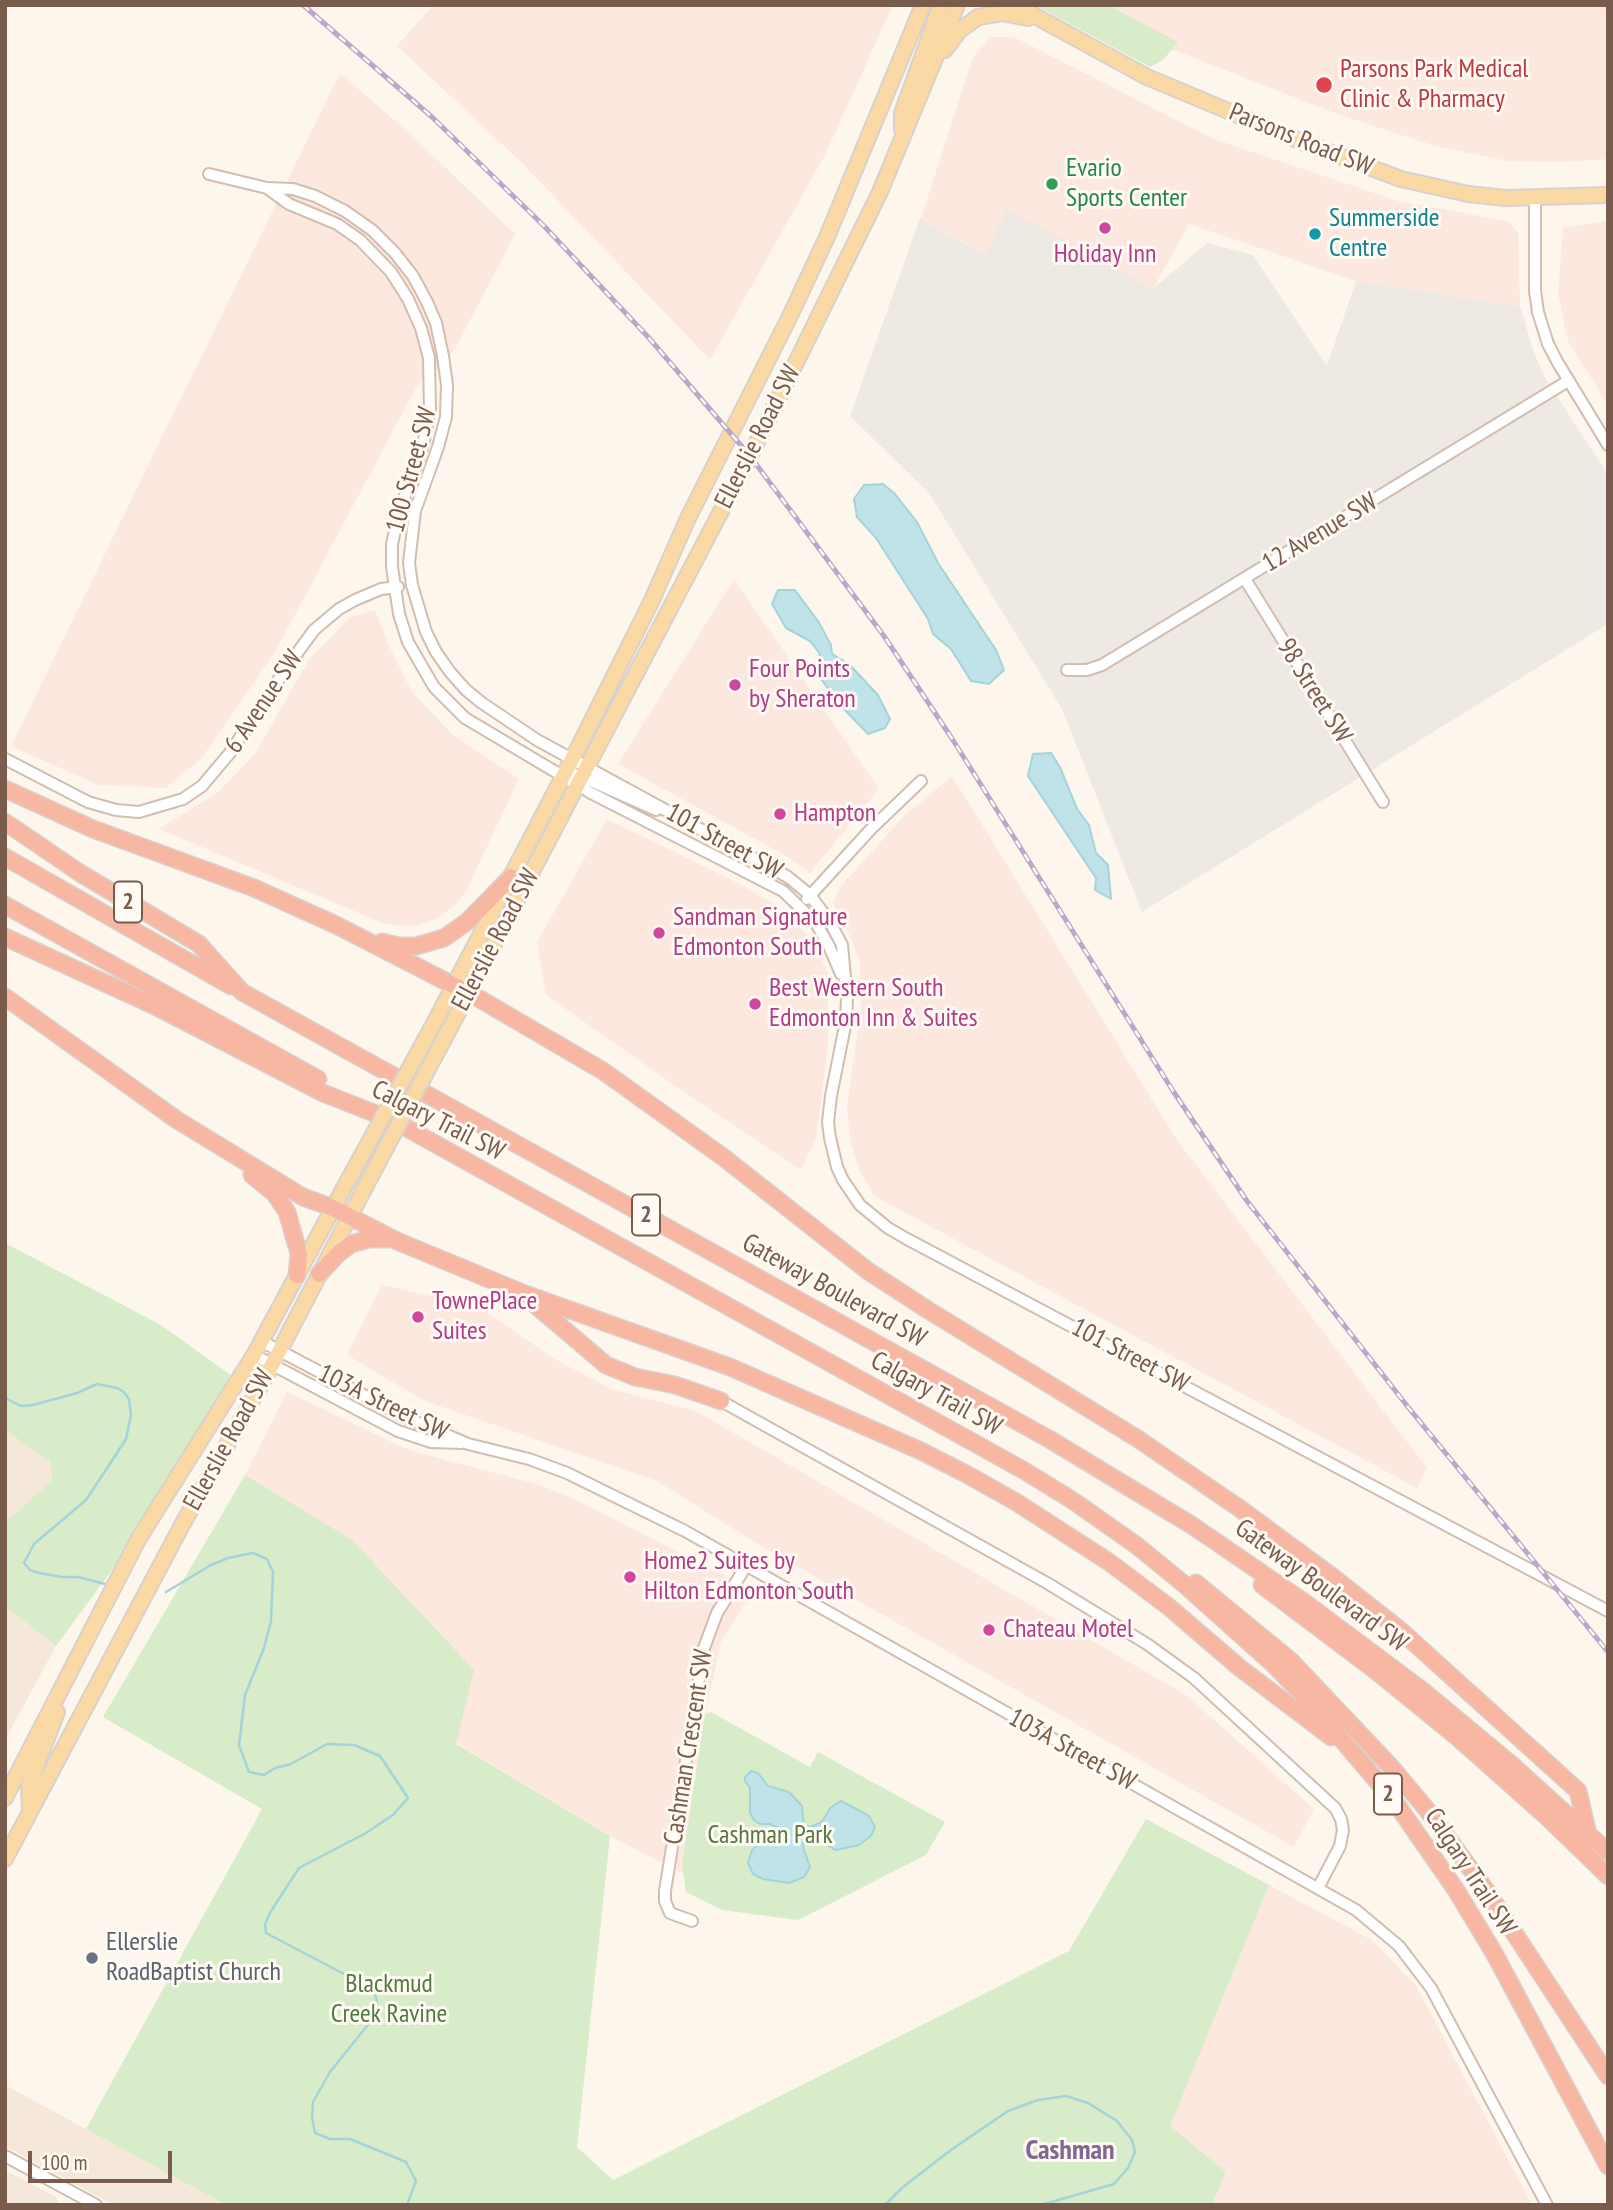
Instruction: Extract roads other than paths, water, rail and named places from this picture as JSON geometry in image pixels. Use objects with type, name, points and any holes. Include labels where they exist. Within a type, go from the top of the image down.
[{"type":"highway","points":[[5,789],[93,829],[254,888],[336,925],[461,990],[603,1071],[723,1157],[869,1271],[940,1318],[1138,1439],[1335,1578],[1400,1630],[1578,1791],[1588,1834]]},
{"type":"highway","name":"Gateway Boulevard SW","points":[[5,822],[80,873],[199,944],[242,992],[1038,1433],[1193,1526],[1304,1601],[1412,1682],[1512,1765],[1608,1852]]},
{"type":"highway","points":[[5,857],[242,992]]},
{"type":"highway","points":[[336,925],[400,946],[429,943],[444,938],[468,921],[511,877]]},
{"type":"highway","points":[[5,905],[394,1121]]},
{"type":"highway","name":"Calgary Trail SW","points":[[5,937],[155,1006],[323,1093],[394,1121],[1023,1470],[1072,1500],[1136,1545],[1235,1628],[1308,1700],[1395,1802],[1456,1890],[1524,2006],[1608,2166]]},
{"type":"highway","points":[[5,997],[200,1135],[258,1180],[281,1203],[292,1225],[299,1254],[297,1275]]},
{"type":"highway","points":[[200,1135],[303,1197],[333,1208],[397,1241],[510,1288],[730,1367],[921,1451],[968,1475],[1016,1502],[1109,1562],[1169,1607],[1240,1668],[1359,1758]]},
{"type":"highway","points":[[319,1274],[339,1253],[356,1242],[369,1239],[397,1241]]},
{"type":"highway","points":[[510,1288],[551,1317],[606,1365],[635,1377],[675,1385],[721,1401]]},
{"type":"highway","points":[[1072,1500],[1141,1540],[1214,1595],[1291,1661],[1392,1768],[1428,1811],[1486,1890],[1608,2076]]},
{"type":"highway","points":[[1193,1526],[1220,1554],[1365,1662],[1457,1737],[1539,1809],[1608,1876]]},
{"type":"main road","name":"Ellerslie Road SW","points":[[5,1859],[452,1024],[461,990],[511,877],[652,600],[688,518],[827,237],[923,5]]},
{"type":"main road","points":[[901,142],[902,113],[941,5]]},
{"type":"main road","name":"Ellerslie Road SW","points":[[5,1798],[139,1538],[254,1355],[438,1016],[461,990],[582,776],[750,456],[880,192],[957,5]]},
{"type":"main road","name":"Parsons Road SW","points":[[1015,5],[1147,76],[1401,179],[1468,194],[1535,199],[1608,195]]},
{"type":"main road","points":[[930,74],[959,31],[978,17],[1002,13],[1053,26]]},
{"type":"main road","points":[[30,1813],[29,1785],[52,1730],[67,1681]]},
{"type":"street","name":"100 Street SW","points":[[209,174],[267,188],[293,189],[315,196],[345,211],[372,230],[405,265],[420,287],[436,323],[446,373],[446,417],[419,499],[409,563],[422,622],[436,652],[466,691],[498,715],[573,759],[582,776]]},
{"type":"street","name":"100 Street SW","points":[[267,188],[289,204],[337,223],[360,240],[396,279],[424,336],[430,377],[430,409],[423,445],[403,496],[392,544],[394,587],[408,642],[434,687],[465,718],[564,775]]},
{"type":"street","points":[[1535,199],[1535,291],[1538,312],[1548,344],[1608,445]]},
{"type":"street","name":"12 Avenue SW","points":[[1067,670],[1087,670],[1102,665],[1568,381]]},
{"type":"street","name":"98 Street SW","points":[[1245,579],[1383,802]]},
{"type":"street","name":"6 Avenue SW","points":[[5,759],[88,802],[116,810],[139,812],[183,799],[202,786],[229,754],[314,631],[355,600],[381,589],[412,586]]},
{"type":"street","points":[[564,775],[582,776]]},
{"type":"street","name":"101 Street SW","points":[[582,776],[634,802],[682,818],[788,877],[810,895],[830,922],[842,945],[846,1021],[831,1096],[828,1122],[830,1138],[843,1180],[860,1205],[872,1216],[906,1239],[1608,1611]]},
{"type":"street","name":"101 Street SW","points":[[582,776],[650,825],[775,886],[800,906],[822,934],[845,983]]},
{"type":"street","points":[[800,906],[871,829],[921,781]]},
{"type":"street","name":"103A Street SW","points":[[261,1341],[394,1412],[468,1444],[548,1465],[591,1483],[685,1531],[1318,1888],[1371,1921],[1399,1946],[1423,1976],[1548,2205]]},
{"type":"street","name":"103A Street SW","points":[[254,1355],[411,1436],[431,1442],[468,1444]]},
{"type":"street","points":[[256,1393],[272,1380],[298,1379]]},
{"type":"street","points":[[721,1401],[1047,1583],[1147,1644],[1194,1678],[1335,1808],[1342,1819],[1340,1846],[1318,1888]]},
{"type":"street","name":"Cashman Crescent SW","points":[[692,1921],[670,1913],[665,1901],[665,1891],[704,1648],[718,1613],[746,1566]]},
{"type":"street","points":[[5,2156],[74,2200],[96,2205]]},
{"type":"water","points":[[883,484],[895,494],[917,522],[938,563],[996,650],[1004,670],[989,684],[971,681],[951,649],[933,634],[928,619],[876,538],[857,517],[854,499],[864,485]]},
{"type":"water","points":[[778,590],[795,590],[818,621],[831,645],[832,654],[849,664],[878,695],[890,719],[885,728],[868,734],[837,702],[815,670],[820,654],[810,641],[786,628],[772,604]]},
{"type":"water","points":[[1051,753],[1060,767],[1077,809],[1089,825],[1096,853],[1108,865],[1111,899],[1095,890],[1096,878],[1028,776],[1033,754]]},
{"type":"water","points":[[751,1771],[758,1773],[768,1786],[789,1792],[802,1806],[804,1827],[822,1822],[830,1808],[841,1801],[869,1816],[875,1827],[871,1836],[859,1845],[836,1850],[816,1839],[804,1838],[803,1847],[810,1867],[804,1877],[789,1883],[763,1879],[753,1874],[748,1863],[752,1850],[758,1844],[777,1845],[786,1842],[789,1833],[754,1820],[750,1813],[750,1788],[745,1781]]},
{"type":"waterway","points":[[5,1398],[21,1406],[33,1405],[77,1393],[97,1384],[117,1388],[129,1399],[131,1415],[126,1439],[86,1500],[34,1544],[24,1563],[30,1570],[39,1573],[78,1577],[105,1584]]},
{"type":"waterway","points":[[166,1592],[228,1558],[253,1553],[267,1559],[273,1572],[271,1621],[264,1648],[245,1695],[239,1745],[249,1772],[264,1775],[327,1744],[354,1745],[380,1756],[408,1798],[393,1815],[366,1833],[299,1868],[265,1924],[266,1933],[342,1973],[373,1985],[377,2002],[371,2021],[330,2072],[313,2102],[312,2117],[315,2133],[330,2139],[350,2139],[406,2162],[416,2181],[407,2205]]},
{"type":"waterway","points":[[885,2205],[903,2187],[951,2150],[1008,2111],[1038,2100],[1066,2096],[1088,2103],[1117,2121],[1132,2140],[1135,2152],[1128,2168],[1114,2184],[1041,2205]]},
{"type":"railway","points":[[303,5],[432,117],[544,226],[649,338],[750,456],[884,636],[951,737],[1173,1091],[1247,1201],[1408,1407],[1608,1652]]},
{"type":"place","name":"Parsons Park Medical Clinic & Pharmacy","points":[[1324,85]]},
{"type":"place","name":"Evario Sports Center","points":[[1052,184]]},
{"type":"place","name":"Holiday Inn","points":[[1105,228]]},
{"type":"place","name":"Summerside Centre","points":[[1315,234]]},
{"type":"place","name":"Four Points by Sheraton","points":[[735,685]]},
{"type":"place","name":"Hampton","points":[[780,814]]},
{"type":"place","name":"Sandman Signature Edmonton South","points":[[659,933]]},
{"type":"place","name":"Best Western South Edmonton Inn & Suites","points":[[755,1004]]},
{"type":"place","name":"TownePlace Suites","points":[[418,1317]]},
{"type":"place","name":"Home2 Suites by Hilton Edmonton South","points":[[630,1577]]},
{"type":"place","name":"Chateau Motel","points":[[989,1630]]},
{"type":"place","name":"Ellerslie RoadBaptist Church","points":[[92,1958]]},
{"type":"district","name":"Cashman","points":[[1070,2151]]},
{"type":"park label","name":"Cashman Park","points":[[770,1836]]},
{"type":"park label","name":"Blackmud Creek Ravine","points":[[389,2000]]}]
